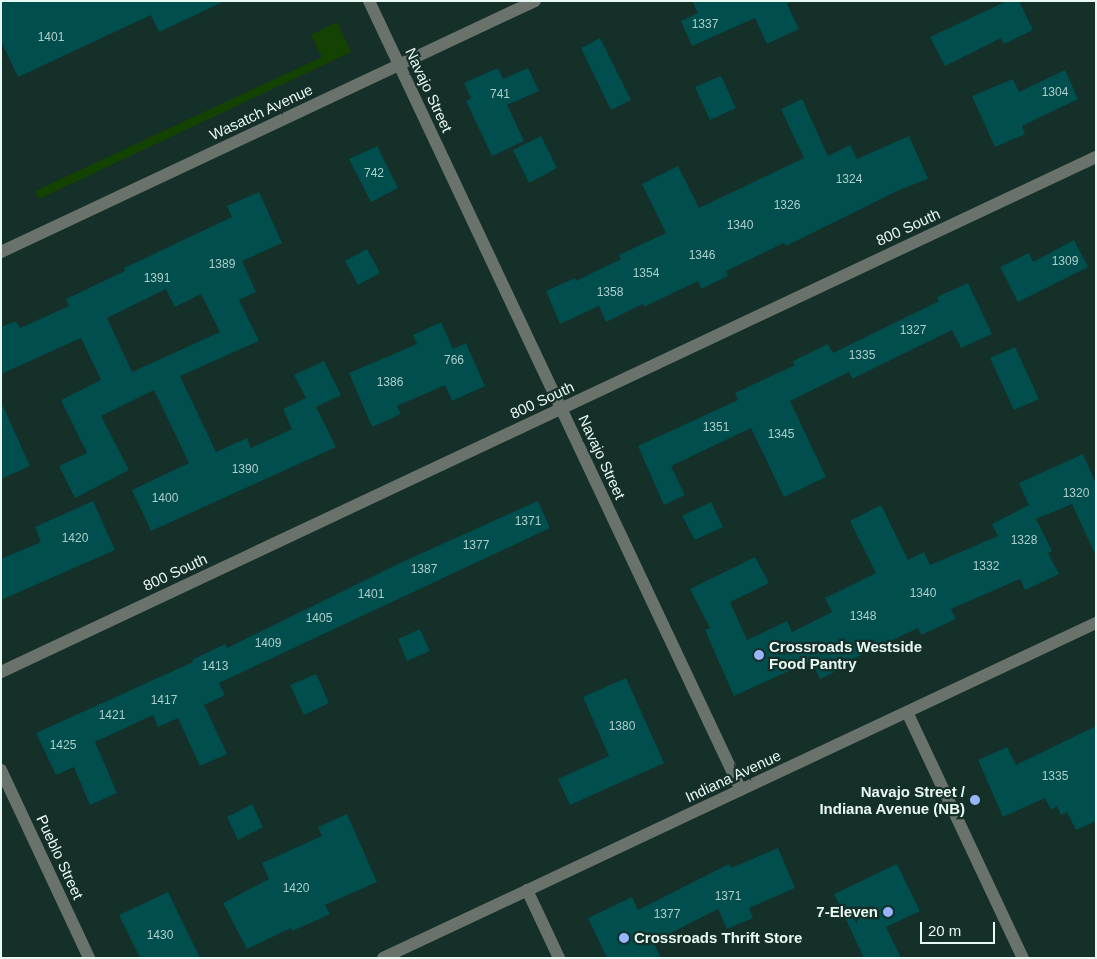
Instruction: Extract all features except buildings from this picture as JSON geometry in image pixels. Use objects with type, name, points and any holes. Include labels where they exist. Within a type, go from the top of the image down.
[{"type":"street","name":"Navajo Street","points":[[370,1],[741,790]]},
{"type":"street","name":"Wasatch Avenue","points":[[1,252],[535,1]]},
{"type":"street","name":"800 South","points":[[1,672],[1096,157]]},
{"type":"street","name":"Indiana Avenue","points":[[383,958],[1096,623]]},
{"type":"street","points":[[907,712],[1024,958]]},
{"type":"street","name":"Pueblo Street","points":[[1,770],[89,958]]},
{"type":"street","points":[[527,890],[559,958]]},
{"type":"green space","points":[[337,22],[351,52],[39,199],[35,191],[322,57],[311,35]]},
{"type":"place","name":"Crossroads Westside Food Pantry","points":[[759,655]]},
{"type":"place","name":"Navajo Street / Indiana Avenue (NB)","points":[[975,800]]},
{"type":"place","name":"7-Eleven","points":[[888,912]]},
{"type":"place","name":"Crossroads Thrift Store","points":[[624,938]]}]
